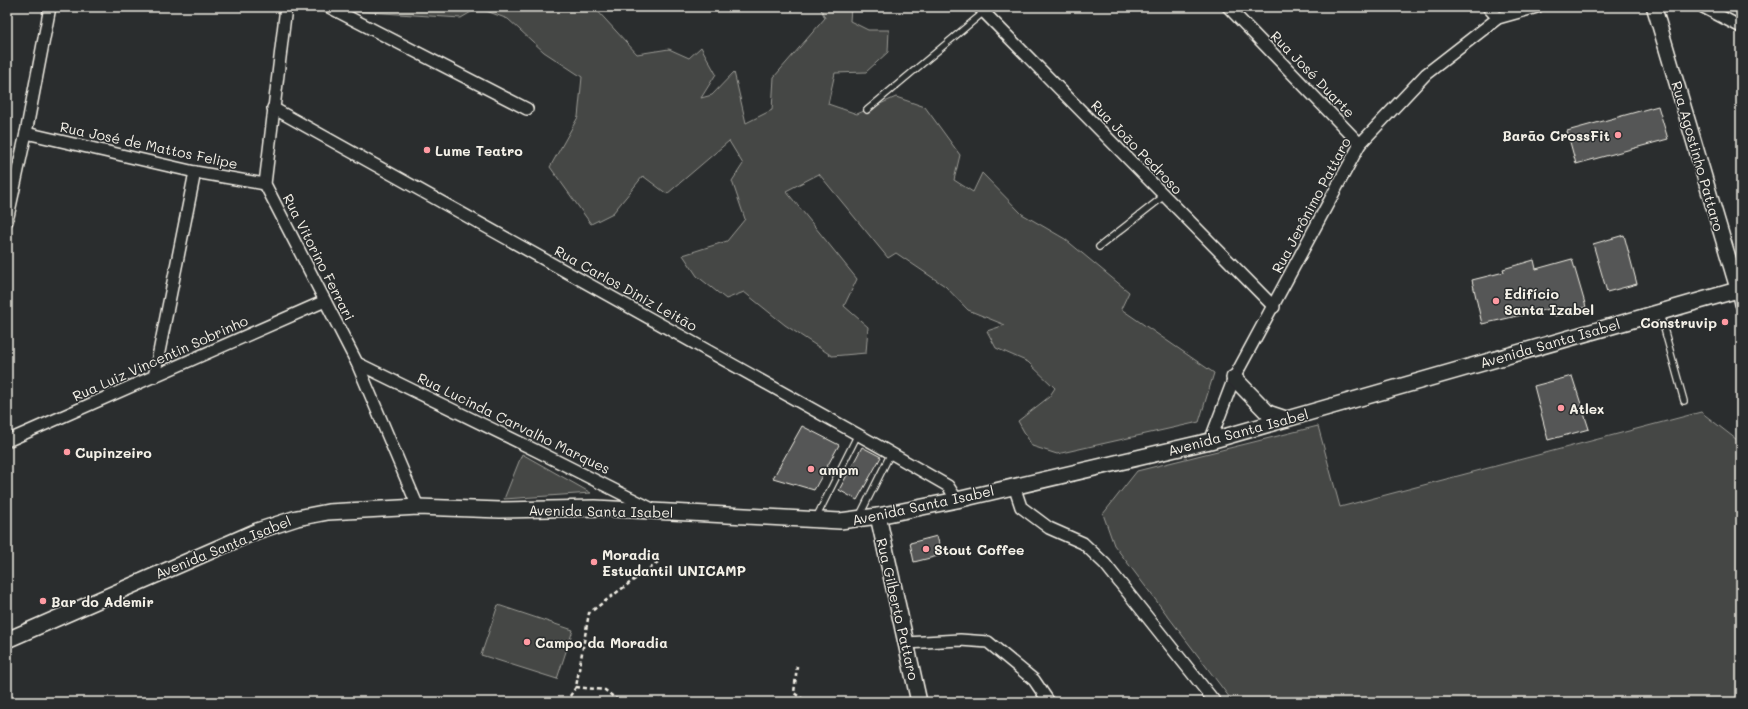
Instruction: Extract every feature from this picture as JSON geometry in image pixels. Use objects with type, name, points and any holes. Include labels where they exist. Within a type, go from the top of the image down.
[{"type":"main road","name":"Avenida Santa Isabel","points":[[7,640],[230,542],[297,518],[356,510],[418,507],[500,510],[595,508],[840,521],[878,516],[958,500],[1210,441],[1739,289]]},
{"type":"main road","points":[[1234,378],[1268,413],[1286,419]]},
{"type":"main road","name":"Rua Gilberto Pattaro","points":[[878,516],[919,702]]},
{"type":"street","points":[[7,221],[26,133],[50,7]]},
{"type":"street","name":"Rua Vitorino Ferrari","points":[[286,7],[265,184],[357,363],[418,507]]},
{"type":"street","points":[[329,7],[527,110]]},
{"type":"street","name":"Rua José Duarte","points":[[1228,7],[1360,144]]},
{"type":"street","points":[[1488,7],[1498,18]]},
{"type":"street","name":"Rua Jerônimo Pattaro","points":[[1210,441],[1234,378],[1274,307],[1360,144],[1426,74],[1498,18],[1537,7]]},
{"type":"street","name":"Rua Agostinho Pattaro","points":[[1654,7],[1739,289],[1741,304]]},
{"type":"street","points":[[1703,7],[1741,27]]},
{"type":"street","name":"Rua João Pedroso","points":[[982,10],[1274,307]]},
{"type":"street","name":"Rua Carlos Diniz Leitão","points":[[273,108],[858,434],[948,486],[958,500]]},
{"type":"street","name":"Rua José de Mattos Felipe","points":[[26,133],[195,172],[265,184]]},
{"type":"street","points":[[154,377],[195,172]]},
{"type":"street","name":"Rua Luiz Vincentin Sobrinho","points":[[7,441],[325,301]]},
{"type":"street","name":"Rua Lucinda Carvalho Marques","points":[[357,363],[537,451],[656,512]]},
{"type":"street","points":[[1014,486],[1021,507],[1049,528],[1083,543],[1105,564],[1215,702]]},
{"type":"street","points":[[906,643],[960,640],[988,642],[1034,680],[1049,702]]},
{"type":"lane","points":[[867,110],[982,10]]},
{"type":"lane","points":[[1099,247],[1164,196]]},
{"type":"lane","points":[[1660,312],[1684,401]]},
{"type":"lane","points":[[815,520],[858,434]]},
{"type":"lane","points":[[858,519],[891,453]]},
{"type":"path","points":[[566,702],[576,687],[589,613],[658,562]]},
{"type":"path","points":[[797,666],[794,692],[807,702]]},
{"type":"path","points":[[576,687],[605,690],[620,702]]},
{"type":"path","points":[[653,702],[660,700]]},
{"type":"shaded area","points":[[289,7],[594,7],[637,54],[669,49],[689,58],[701,47],[716,74],[701,98],[712,95],[734,72],[746,123],[772,110],[774,77],[825,18],[820,7],[851,7],[850,21],[868,30],[889,30],[888,52],[866,72],[835,73],[828,104],[857,114],[896,97],[925,107],[960,155],[954,180],[973,192],[982,173],[1022,214],[1065,239],[1129,292],[1121,309],[1214,373],[1199,422],[1057,454],[1032,446],[1018,421],[1049,397],[1055,388],[1028,362],[996,348],[987,331],[1005,325],[968,310],[945,286],[896,253],[888,258],[819,174],[786,191],[857,279],[844,306],[868,327],[866,353],[832,356],[785,325],[744,292],[726,299],[697,276],[683,255],[727,241],[745,219],[732,181],[743,164],[729,141],[667,194],[643,176],[613,213],[591,224],[550,167],[578,117],[582,77],[544,52],[508,19],[478,8],[461,18]]},
{"type":"shaded area","points":[[1701,412],[1741,443],[1741,702],[1233,702],[1114,545],[1103,514],[1137,471],[1318,426],[1340,507]]},
{"type":"shaded area","points":[[522,454],[591,493],[504,499]]},
{"type":"shaded area","name":"Campo da Moradia","points":[[498,605],[573,630],[557,679],[481,655]]},
{"type":"building","name":"Barão CrossFit","points":[[1658,106],[1668,139],[1576,164],[1567,131]]},
{"type":"building","points":[[1624,235],[1637,284],[1607,292],[1593,244]]},
{"type":"building","points":[[1572,259],[1586,307],[1555,316],[1553,308],[1482,324],[1472,280],[1504,272],[1503,269],[1534,260],[1536,269]]},
{"type":"building","name":"Atlex","points":[[1572,376],[1589,429],[1548,440],[1534,386]]},
{"type":"building","points":[[802,426],[839,445],[814,490],[773,478]]},
{"type":"building","points":[[862,447],[881,457],[857,500],[839,490]]},
{"type":"building","name":"Stout Coffee","points":[[937,536],[942,555],[914,562],[910,543]]},
{"type":"place","name":"Barão CrossFit","points":[[1618,135]]},
{"type":"place","name":"Lume Teatro","points":[[427,150]]},
{"type":"place","name":"Edifício Santa Izabel","points":[[1496,301]]},
{"type":"place","name":"Construvip","points":[[1725,322]]},
{"type":"place","name":"Atlex","points":[[1561,408]]},
{"type":"place","name":"Cupinzeiro","points":[[67,452]]},
{"type":"place","name":"ampm","points":[[811,469]]},
{"type":"place","name":"Stout Coffee","points":[[926,549]]},
{"type":"place","name":"Moradia Estudantil UNICAMP","points":[[594,562]]},
{"type":"place","name":"Bar do Ademir","points":[[43,601]]},
{"type":"place","name":"Campo da Moradia","points":[[527,642]]}]
